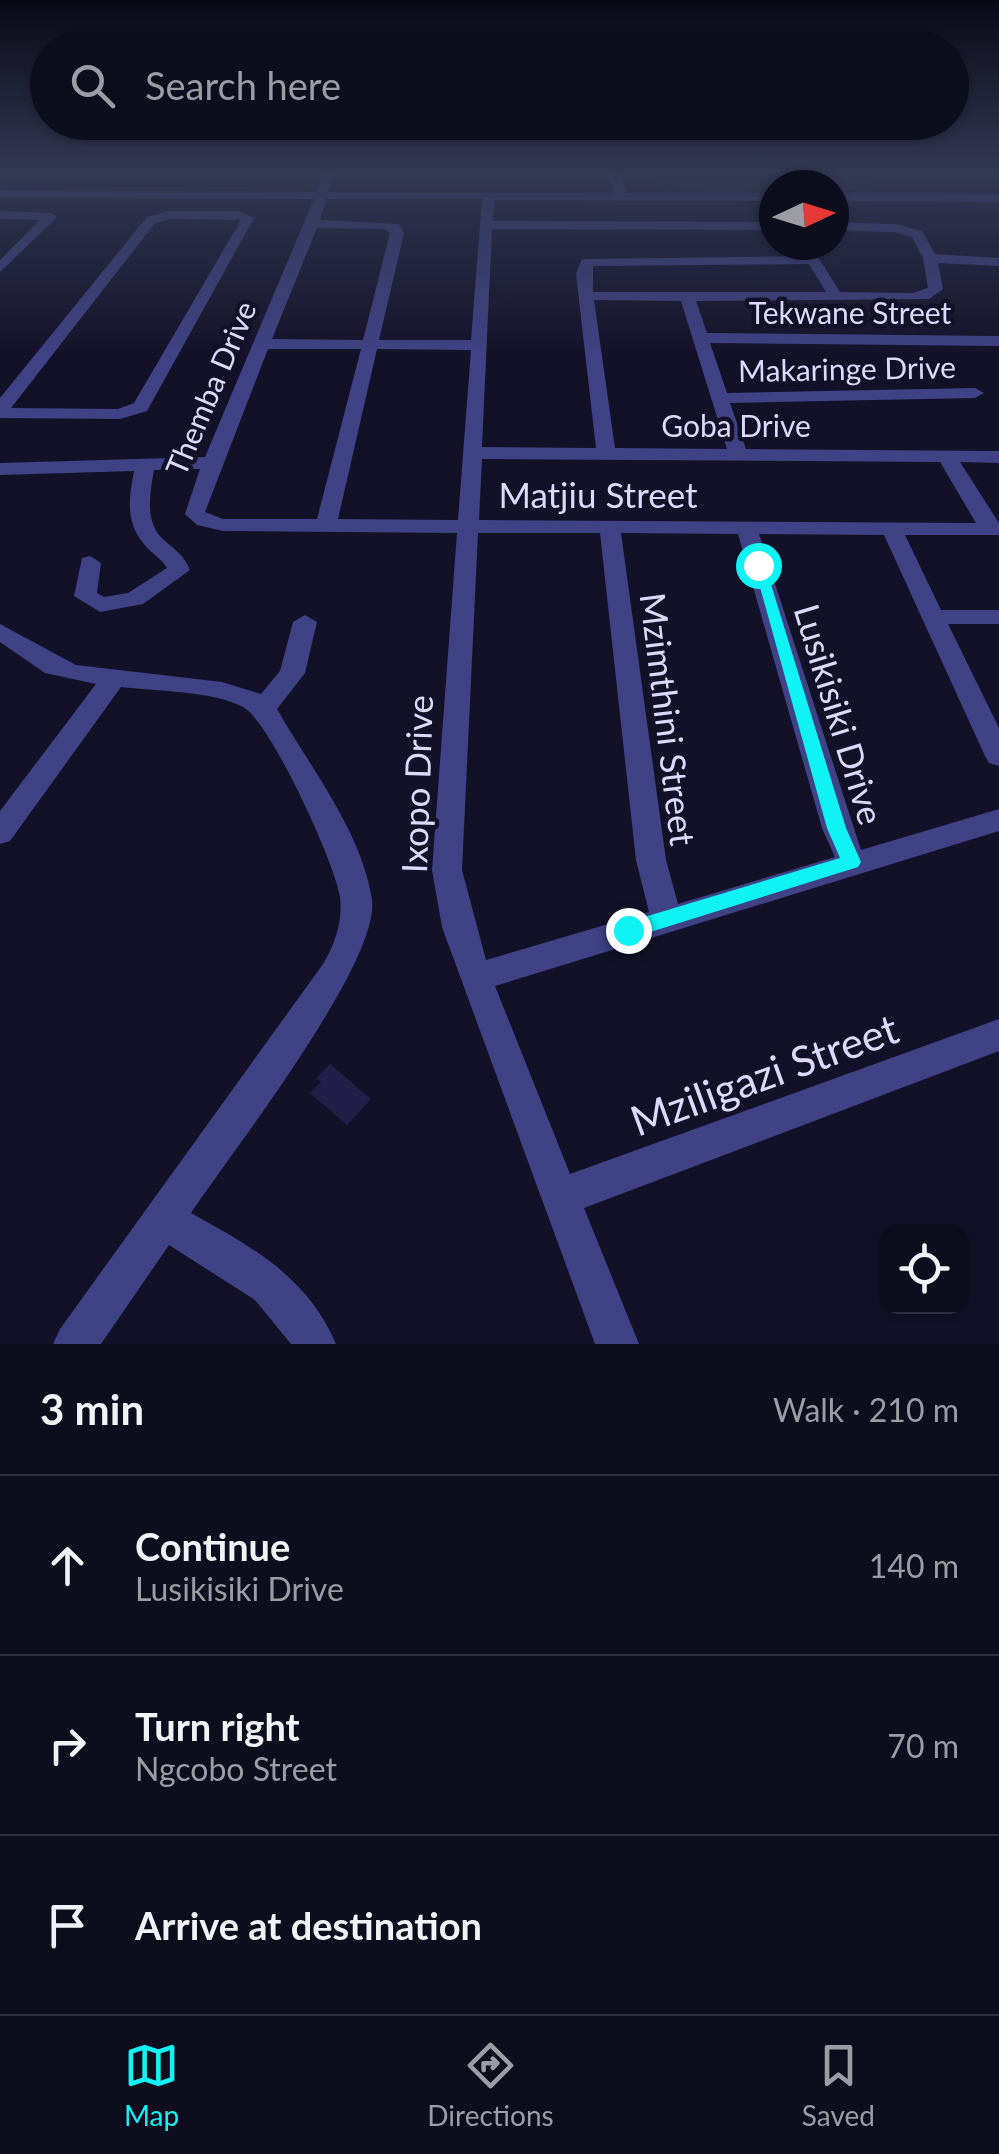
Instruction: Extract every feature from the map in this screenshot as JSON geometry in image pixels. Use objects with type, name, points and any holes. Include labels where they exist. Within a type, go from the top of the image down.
[{"type":"street","points":[[0,268],[34,234]]},
{"type":"street","points":[[0,412],[140,234]]},
{"type":"street","points":[[0,412],[120,414],[138,409],[241,234]]},
{"type":"street","name":"Themba Drive","points":[[198,517],[194,508],[210,463],[308,234]]},
{"type":"street","points":[[326,525],[395,234]]},
{"type":"street","name":"Ixopo Drive","points":[[486,234],[447,856],[450,894],[476,978],[617,1344]]},
{"type":"street","points":[[707,234],[717,258]]},
{"type":"street","points":[[587,296],[929,295],[936,289],[930,258],[921,237],[914,234]]},
{"type":"street","points":[[930,258],[999,262]]},
{"type":"street","points":[[606,454],[583,265],[592,260],[759,259]]},
{"type":"street","points":[[813,260],[836,296]]},
{"type":"street","points":[[687,296],[738,454]]},
{"type":"street","name":"Tekwane Street","points":[[701,338],[999,340]]},
{"type":"street","points":[[261,344],[479,345]]},
{"type":"street","name":"Makaringe Drive","points":[[720,398],[975,394]]},
{"type":"street","name":"Goba Drive","points":[[472,453],[999,457]]},
{"type":"street","points":[[946,456],[994,529]]},
{"type":"street","points":[[0,469],[210,463]]},
{"type":"street","points":[[90,564],[85,596],[100,605],[135,599],[179,570],[178,562],[151,540],[142,523],[138,505],[146,465]]},
{"type":"street","name":"Matjiu Street","points":[[198,517],[224,525],[994,529]]},
{"type":"street","name":"Mzimthini Street","points":[[610,527],[651,860],[666,918]]},
{"type":"street","name":"Lusikisiki Drive","points":[[747,528],[837,828],[852,862]]},
{"type":"street","points":[[890,528],[999,756]]},
{"type":"street","points":[[935,617],[999,616]]},
{"type":"street","points":[[264,708],[292,673],[305,622]]},
{"type":"street","points":[[0,631],[54,667],[222,691],[248,698],[264,708],[352,878],[355,924],[348,951],[335,974],[75,1344]]},
{"type":"street","points":[[0,834],[114,678]]},
{"type":"street","points":[[476,978],[999,820]]},
{"type":"street","name":"Mziligazi Street","points":[[560,1197],[999,1035]]},
{"type":"street","points":[[164,1220],[264,1279],[287,1298],[304,1320],[314,1344]]},
{"type":"building","points":[[330,1064],[371,1099],[347,1125],[310,1093],[321,1082],[316,1078]]},
{"type":"route","points":[[628,930],[852,862],[837,828],[758,565]]}]
